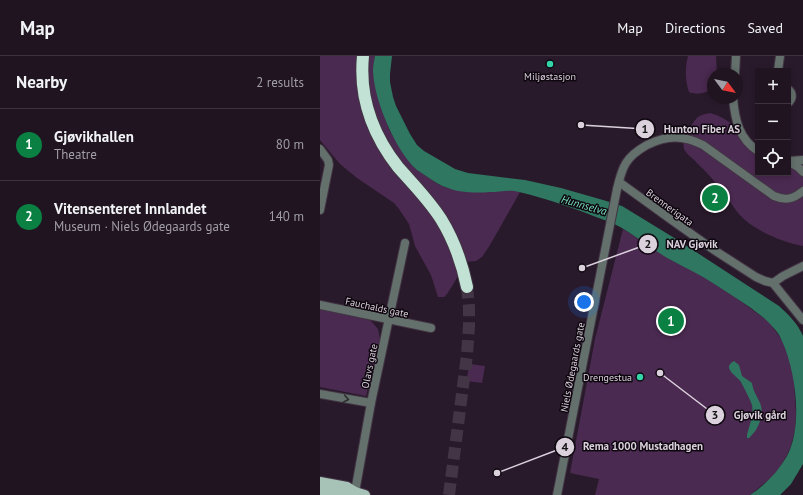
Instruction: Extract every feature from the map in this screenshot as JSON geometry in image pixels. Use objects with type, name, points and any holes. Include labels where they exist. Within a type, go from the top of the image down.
[{"type":"highway","points":[[363,56],[365,99],[367,109],[378,137],[392,158],[427,200],[440,219],[456,248],[467,287]]},
{"type":"main road","points":[[320,482],[347,487],[355,492],[365,495]]},
{"type":"main road","points":[[320,491],[345,494],[355,492]]},
{"type":"street","points":[[735,68],[736,56]]},
{"type":"street","points":[[778,68],[780,56]]},
{"type":"street","points":[[734,104],[735,115],[740,131],[746,142],[755,149]]},
{"type":"street","name":"Niels Ødegaards gate","points":[[557,495],[619,182],[626,164],[634,153],[654,142],[666,138],[678,137],[693,140],[703,145],[774,196],[781,199],[790,199],[803,191]]},
{"type":"street","points":[[320,149],[328,160],[329,165],[320,210]]},
{"type":"street","points":[[791,161],[803,160]]},
{"type":"street","points":[[791,163],[803,172]]},
{"type":"street","name":"Brennerigata","points":[[619,182],[714,250],[756,277],[773,283]]},
{"type":"street","name":"Olavs gate","points":[[355,492],[371,403],[405,243]]},
{"type":"street","points":[[803,266],[773,283],[803,320]]},
{"type":"street","name":"Fauchalds gate","points":[[320,305],[431,328]]},
{"type":"street","points":[[320,394],[371,403]]},
{"type":"shaded area","points":[[320,56],[375,56],[373,71],[374,81],[389,129],[410,163],[417,170],[438,184],[447,188],[491,192],[510,190],[520,192],[482,257],[476,261],[465,262],[452,286],[444,297],[438,297],[431,275],[415,246],[409,224],[399,209],[394,203],[357,178],[340,164],[320,140]]},
{"type":"shaded area","points":[[688,56],[716,56],[717,68],[707,68],[707,91],[699,93],[689,92],[686,65]]},
{"type":"shaded area","points":[[710,113],[724,119],[742,132],[755,145],[755,176],[791,176],[791,158],[803,156],[803,246],[772,236],[751,225],[738,213],[710,176],[685,151],[684,141],[688,132],[696,119],[704,114]]},
{"type":"shaded area","points":[[623,229],[671,260],[702,276],[739,300],[769,322],[782,340],[792,367],[796,415],[795,430],[791,446],[779,469],[772,477],[750,495],[595,495],[599,479],[570,473],[595,339]]},
{"type":"shaded area","points":[[320,308],[365,317],[378,329],[380,339],[366,396],[320,387]]},
{"type":"shaded area","points":[[470,364],[485,366],[482,383],[466,381]]},
{"type":"water","name":"Hunnselva","points":[[375,56],[392,56],[390,82],[396,106],[410,134],[417,145],[424,151],[455,169],[468,173],[525,180],[561,188],[622,206],[779,306],[790,316],[803,336],[803,464],[791,484],[780,495],[750,495],[771,478],[780,467],[792,444],[795,430],[796,399],[791,368],[781,339],[772,326],[751,308],[733,296],[615,225],[563,205],[515,191],[464,192],[453,190],[438,184],[418,171],[401,151],[381,109],[374,82],[373,68]]},
{"type":"water","points":[[734,361],[739,365],[742,376],[752,383],[762,412],[758,427],[749,438],[747,438],[747,435],[752,417],[752,405],[741,382],[729,369],[730,364]]},
{"type":"tunnel","points":[[449,495],[467,355],[469,326],[467,287]]},
{"type":"place","name":"Miljøstasjon","points":[[550,64]]},
{"type":"place","name":"Hunton Fiber AS","points":[[581,125]]},
{"type":"place","name":"Vitensenteret Innlandet","points":[[715,198]]},
{"type":"place","name":"NAV Gjøvik","points":[[582,268]]},
{"type":"place","name":"Gjøvikhallen","points":[[671,321]]},
{"type":"place","name":"Gjøvik gård","points":[[660,373]]},
{"type":"place","name":"Drengestua","points":[[640,377]]},
{"type":"place","name":"Rema 1000 Mustadhagen","points":[[497,473]]}]
